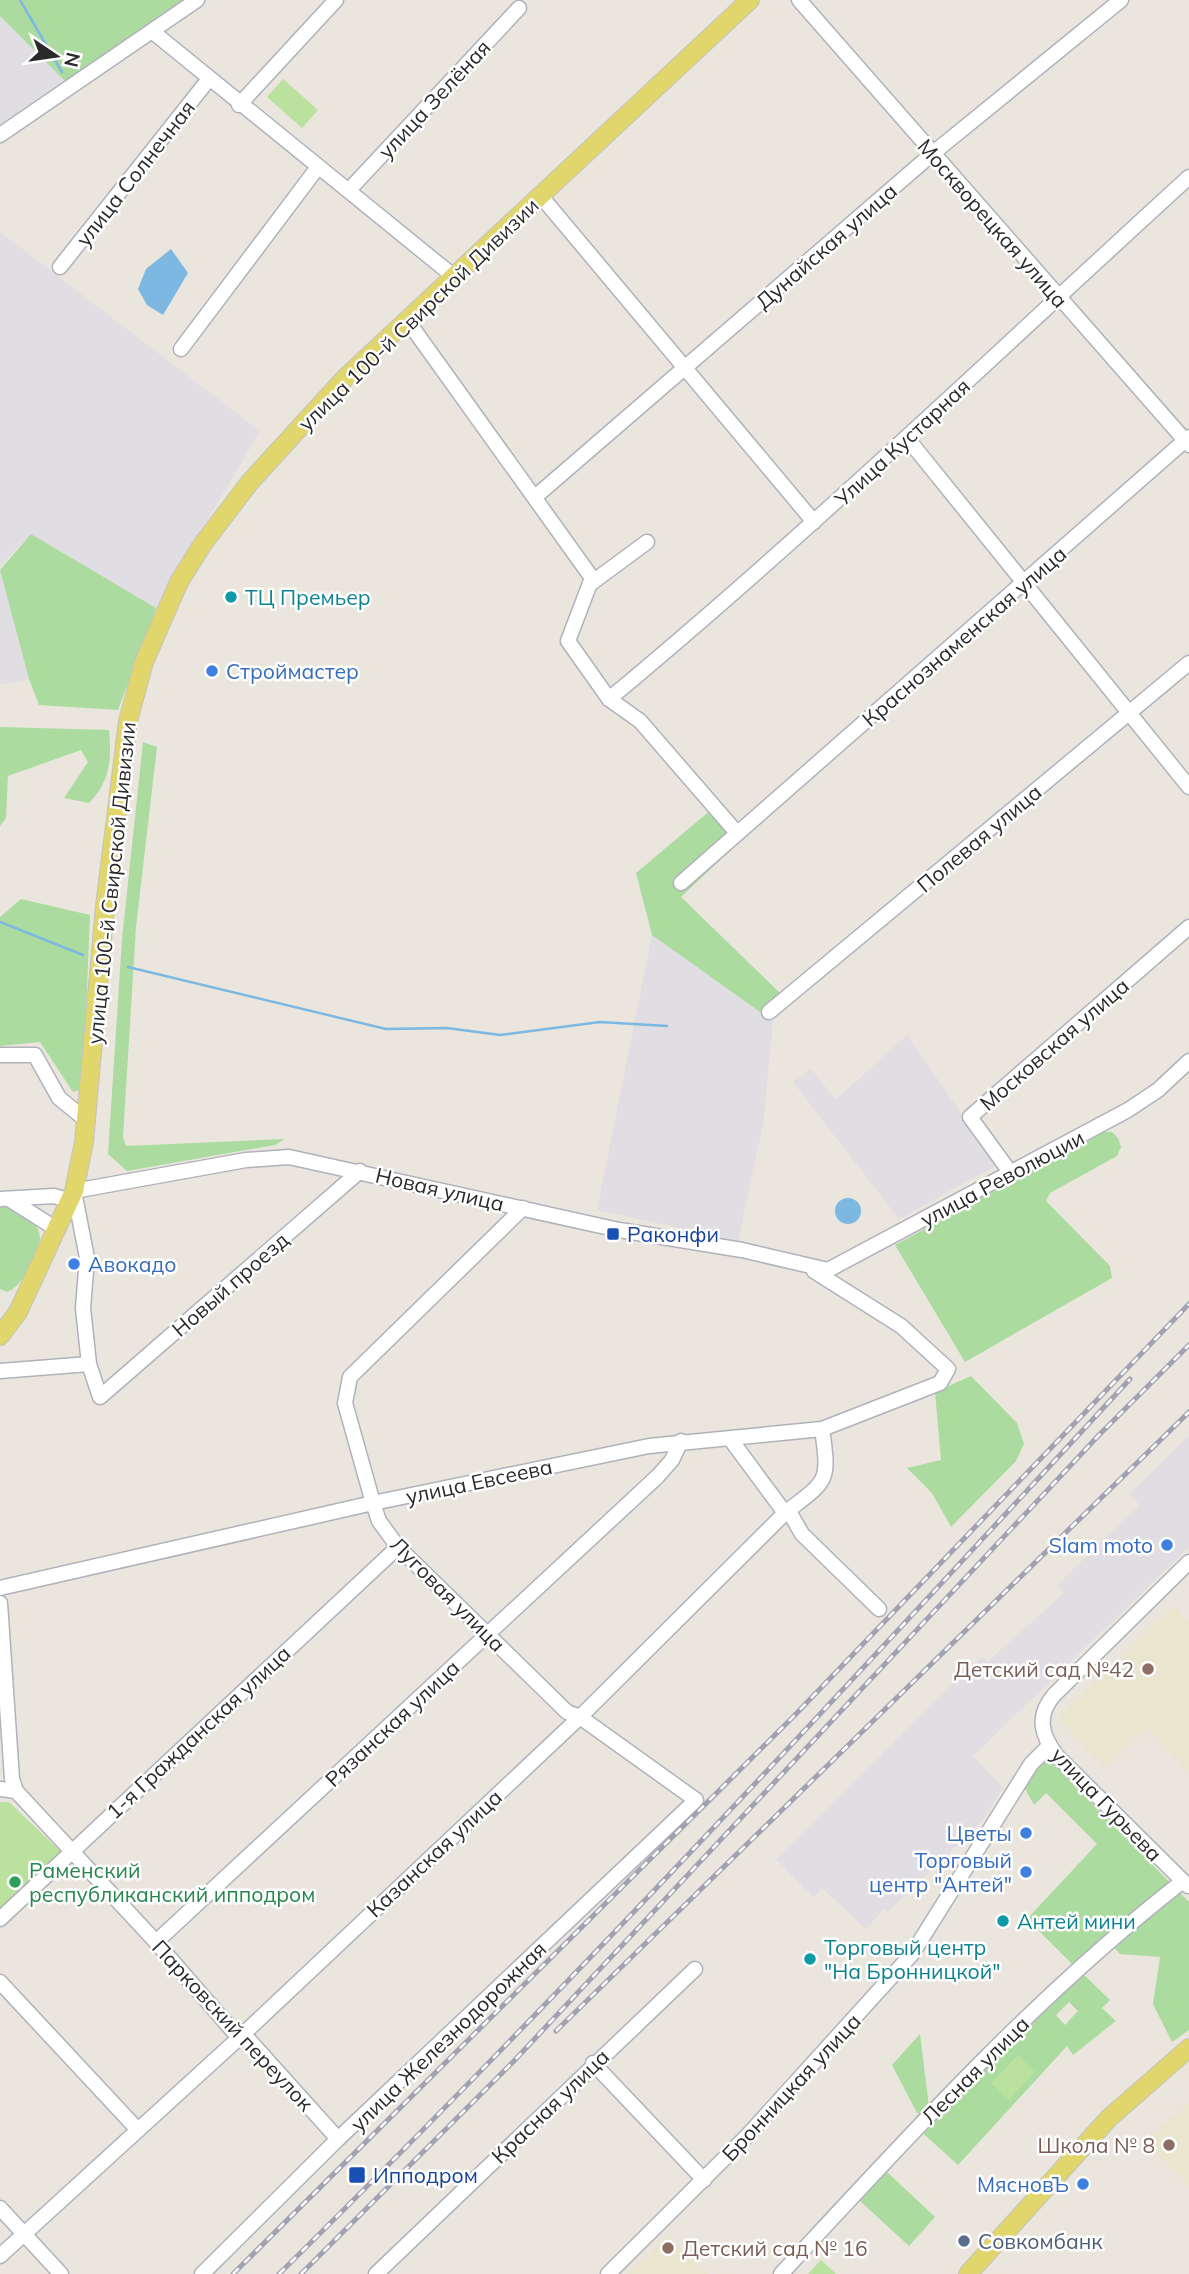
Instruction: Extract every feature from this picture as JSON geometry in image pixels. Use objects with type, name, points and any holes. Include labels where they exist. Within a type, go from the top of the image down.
[{"type":"main road","name":"улица 100-й Свирской Дивизии","points":[[0,1336],[18,1312],[70,1201],[86,1120],[117,789],[133,695],[144,662],[179,582],[201,545],[250,482],[345,379],[452,275],[750,0]]},
{"type":"main road","points":[[968,2274],[1108,2118],[1189,2049]]},
{"type":"street","points":[[0,135],[197,0]]},
{"type":"street","points":[[239,104],[336,0]]},
{"type":"street","name":"Москворецкая улица","points":[[799,0],[1058,297],[1188,440]]},
{"type":"street","name":"Дунайская улица","points":[[536,497],[932,154],[1121,0]]},
{"type":"street","name":"улица Зелёная","points":[[349,190],[519,8]]},
{"type":"street","points":[[153,32],[452,275]]},
{"type":"street","name":"улица Солнечная","points":[[60,267],[209,79]]},
{"type":"street","points":[[181,349],[318,167]]},
{"type":"street","name":"Улица Кустарная","points":[[609,699],[814,522],[1189,177]]},
{"type":"street","points":[[540,195],[683,369],[814,522]]},
{"type":"street","points":[[407,320],[592,578],[568,641],[609,699],[640,721],[737,833]]},
{"type":"street","points":[[907,438],[1021,578],[1022,585],[1189,787]]},
{"type":"street","name":"Краснознаменская улица","points":[[681,884],[1188,440]]},
{"type":"street","points":[[590,584],[647,542]]},
{"type":"street","name":"Полевая улица","points":[[769,1012],[1189,663]]},
{"type":"street","name":"Московская улица","points":[[1010,1172],[970,1117],[1189,928]]},
{"type":"street","points":[[0,1055],[34,1055],[59,1098],[86,1120]]},
{"type":"street","name":"улица Революции","points":[[804,1265],[828,1270],[844,1264],[1137,1104],[1189,1061]]},
{"type":"street","name":"Новая улица","points":[[70,1201],[276,1157],[301,1158],[619,1230],[742,1250],[804,1265]]},
{"type":"street","name":"Новый проезд","points":[[89,1364],[100,1396],[360,1171]]},
{"type":"street","points":[[0,1371],[89,1364],[83,1308],[87,1260],[70,1201],[54,1196],[4,1199]]},
{"type":"street","points":[[4,1199],[58,1230]]},
{"type":"street","name":"Луговая улица","points":[[523,1208],[350,1377],[345,1403],[373,1503],[379,1521],[398,1546],[567,1712],[580,1717],[696,1800]]},
{"type":"street","name":"улица Евсеева","points":[[0,1588],[373,1503],[681,1441],[731,1440],[822,1429],[940,1382],[948,1369],[901,1326],[804,1265]]},
{"type":"street","name":"Казанская улица","points":[[0,2256],[239,2038],[580,1717],[785,1513],[816,1488],[827,1475],[822,1429]]},
{"type":"street","points":[[731,1440],[785,1513],[790,1513],[802,1534],[879,1609]]},
{"type":"street","name":"Рязанская улица","points":[[156,1942],[663,1471],[681,1441]]},
{"type":"street","name":"1-я Гражданская улица","points":[[0,1919],[398,1546]]},
{"type":"street","name":"улица Гурьева","points":[[1186,1884],[1049,1746],[1042,1732],[1044,1713],[1054,1695],[1189,1562]]},
{"type":"street","points":[[0,1604],[12,1779],[16,1791],[0,1789]]},
{"type":"street","name":"Бронницкая улица","points":[[608,2274],[704,2180],[797,2083],[912,1954],[1031,1763],[1049,1746]]},
{"type":"street","name":"Парковский переулок","points":[[16,1791],[156,1942],[239,2038],[249,2040],[338,2139]]},
{"type":"street","name":"улица Железнодорожная","points":[[202,2274],[338,2139],[696,1800]]},
{"type":"street","name":"Лесная улица","points":[[781,2274],[889,2157],[1078,1969],[1186,1884]]},
{"type":"street","name":"Красная улица","points":[[376,2274],[593,2063],[695,1969]]},
{"type":"street","points":[[0,1982],[138,2130]]},
{"type":"street","points":[[593,2063],[704,2180]]},
{"type":"street","points":[[0,2208],[61,2274]]},
{"type":"shaded area","points":[[0,16],[66,82],[0,125]]},
{"type":"shaded area","points":[[0,232],[260,431],[156,608],[31,534],[0,566]]},
{"type":"shaded area","points":[[0,570],[29,679],[0,685]]},
{"type":"shaded area","points":[[652,935],[773,1021],[763,1124],[738,1241],[597,1210]]},
{"type":"shaded area","points":[[907,1035],[997,1165],[899,1219],[793,1082],[811,1069],[836,1100]]},
{"type":"shaded area","points":[[1189,1436],[1189,1547],[973,1756],[1003,1787],[983,1820],[895,1905],[887,1912],[884,1909],[866,1929],[822,1888],[813,1898],[776,1859],[965,1672],[982,1657],[988,1661],[1064,1593],[1057,1585],[1140,1505],[1129,1494]]},
{"type":"shaded area","name":"Детский сад №42","points":[[1174,1606],[1189,1621],[1189,1772],[1147,1728],[1105,1768],[1057,1718]]},
{"type":"shaded area","name":"Школа № 8","points":[[1189,2103],[1189,2186],[1144,2140]]},
{"type":"shaded area","name":"Детский сад № 16","points":[[668,2235],[707,2274],[626,2274],[642,2261]]},
{"type":"green space","points":[[0,0],[187,0],[66,82],[0,16]]},
{"type":"green space","points":[[283,79],[318,110],[302,128],[267,97]]},
{"type":"green space","points":[[31,534],[156,608],[118,710],[39,705],[29,679],[0,570]]},
{"type":"green space","points":[[0,727],[109,730],[110,760],[96,795],[89,803],[64,798],[88,762],[81,750],[8,776],[6,818],[0,826]]},
{"type":"green space","points":[[143,742],[157,747],[136,927],[123,1137],[126,1146],[285,1139],[275,1145],[127,1171],[108,1154],[122,939]]},
{"type":"green space","points":[[712,809],[737,844],[681,897],[782,995],[760,1012],[652,935],[636,873]]},
{"type":"green space","points":[[21,899],[90,915],[83,1089],[73,1092],[40,1042],[0,1046],[0,917]]},
{"type":"green space","points":[[1103,1132],[1112,1132],[1118,1138],[1121,1147],[1117,1156],[1050,1193],[1046,1201],[1110,1266],[1112,1278],[965,1362],[895,1245]]},
{"type":"green space","points":[[11,1206],[34,1223],[40,1239],[36,1257],[26,1275],[7,1292],[0,1289],[0,1207]]},
{"type":"green space","points":[[971,1376],[1017,1423],[1024,1444],[1016,1461],[951,1527],[932,1493],[907,1468],[941,1460],[935,1392]]},
{"type":"green space","points":[[1042,1760],[1052,1763],[1189,1902],[1189,2030],[1172,2042],[1153,2004],[1160,1957],[1120,1954],[1110,1943],[1078,1969],[1110,2000],[1102,2008],[1116,2021],[1073,2055],[1067,2046],[958,2165],[917,2128],[929,2116],[917,2113],[892,2065],[920,2034],[930,2115],[1077,1969],[1027,1919],[1097,1844],[1046,1793],[1034,1805],[1024,1787]],"holes":[[[1069,2002],[1078,2011],[1065,2025],[1056,2015]]]},
{"type":"green space","name":"Раменский республиканский ипподром","points":[[0,1802],[9,1802],[61,1852],[0,1912]]},
{"type":"green space","points":[[1018,2055],[1035,2072],[1009,2100],[991,2083]]},
{"type":"green space","points":[[886,2171],[935,2217],[909,2246],[859,2200]]},
{"type":"green space","points":[[821,2260],[836,2274],[808,2274]]},
{"type":"water","points":[[171,249],[188,273],[163,315],[147,305],[138,289],[146,269]]},
{"type":"water","points":[[848,1198],[857,1202],[861,1211],[857,1220],[848,1224],[839,1220],[835,1211],[839,1202]]},
{"type":"waterway","points":[[20,0],[62,72]]},
{"type":"waterway","points":[[0,922],[83,955]]},
{"type":"waterway","points":[[128,967],[386,1029],[447,1028],[500,1035],[600,1022],[667,1026]]},
{"type":"railway","points":[[233,2274],[793,1717],[1189,1304]]},
{"type":"railway","points":[[301,2274],[513,2062],[1099,1435],[1189,1345]]},
{"type":"railway","points":[[279,2274],[603,1944],[1130,1379]]},
{"type":"railway","points":[[556,2031],[1189,1412]]},
{"type":"place","name":"ТЦ Премьер","points":[[231,597]]},
{"type":"place","name":"Строймастер","points":[[212,671]]},
{"type":"place","name":"Раконфи","points":[[613,1234]]},
{"type":"place","name":"Авокадо","points":[[74,1264]]},
{"type":"place","name":"Slam moto","points":[[1167,1545]]},
{"type":"place","name":"Детский сад №42","points":[[1148,1669]]},
{"type":"place","name":"Цветы","points":[[1026,1833]]},
{"type":"place","name":"Торговый центр \"Антей\"","points":[[1026,1872]]},
{"type":"place","name":"Раменский республиканский ипподром","points":[[15,1882]]},
{"type":"place","name":"Антей мини","points":[[1003,1921]]},
{"type":"place","name":"Торговый центр \"На Бронницкой\"","points":[[810,1959]]},
{"type":"place","name":"Школа № 8","points":[[1169,2145]]},
{"type":"place","name":"Ипподром","points":[[357,2175]]},
{"type":"place","name":"МясновЪ","points":[[1083,2184]]},
{"type":"place","name":"Совкомбанк","points":[[964,2241]]},
{"type":"place","name":"Детский сад № 16","points":[[668,2248]]}]
